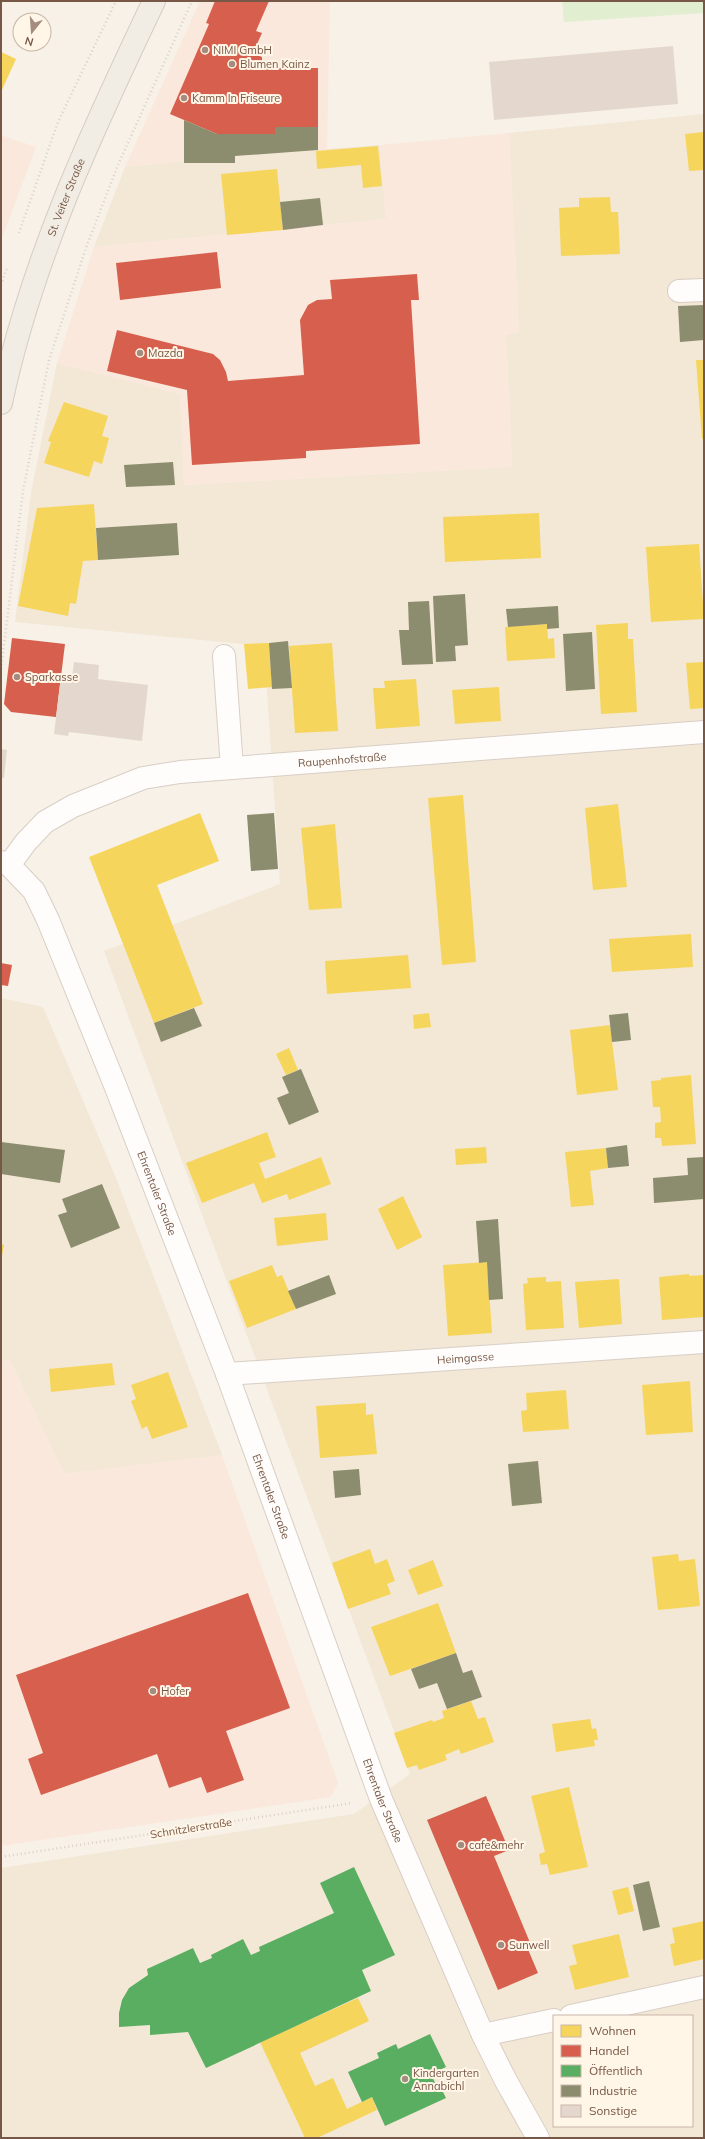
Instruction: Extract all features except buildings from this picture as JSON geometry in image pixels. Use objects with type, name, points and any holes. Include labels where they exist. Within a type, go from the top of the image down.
[{"type":"main road","name":"St. Veiter Straße","points":[[1,403],[27,302],[54,222],[112,90],[154,1]]},
{"type":"street","points":[[679,291],[704,290]]},
{"type":"street","points":[[224,656],[232,768]]},
{"type":"street","name":"Raupenhofstraße","points":[[5,863],[45,822],[73,806],[143,778],[180,772],[704,732]]},
{"type":"street","name":"Ehrentaler Straße","points":[[5,863],[34,891],[48,920],[116,1085],[227,1374],[381,1799],[483,2035],[506,2081],[538,2138]]},
{"type":"street","name":"Heimgasse","points":[[227,1374],[704,1342]]},
{"type":"street","points":[[576,2015],[704,1987]]},
{"type":"street","points":[[483,2035],[553,2020]]},
{"type":"path","points":[[17,241],[58,122],[116,1]]},
{"type":"path","points":[[1,669],[23,491],[50,360],[87,245],[118,164],[192,1]]},
{"type":"path","points":[[1,286],[9,263]]},
{"type":"path","name":"Schnitzlerstraße","points":[[1,1857],[381,1799]]},
{"type":"shaded area","points":[[200,1],[330,1],[327,150],[235,156],[125,167]]},
{"type":"shaded area","points":[[704,114],[704,2138],[2,2138],[1,1868],[354,1814],[410,1774],[104,951],[280,884],[264,646],[15,622],[31,493],[57,363],[180,394],[184,485],[512,467],[506,335],[519,332],[509,133]]},
{"type":"shaded area","points":[[509,133],[519,332],[506,335],[512,467],[184,485],[180,394],[57,363],[94,247],[386,219],[380,145]]},
{"type":"shaded area","points":[[1,135],[36,147],[1,241]]},
{"type":"shaded area","points":[[380,145],[386,219],[94,247],[125,167],[235,156]]},
{"type":"shaded area","points":[[1,998],[43,1007],[114,1173],[222,1455],[64,1474],[10,1360],[1,1361]]},
{"type":"shaded area","points":[[10,1360],[64,1474],[222,1455],[338,1783],[331,1797],[1,1846],[1,1361]]},
{"type":"green space","points":[[562,1],[704,1],[704,13],[564,22]]},
{"type":"place","name":"NIMI GmbH","points":[[205,50]]},
{"type":"place","name":"Blumen Kainz","points":[[232,64]]},
{"type":"place","name":"Kamm In Friseure","points":[[184,98]]},
{"type":"place","name":"Mazda","points":[[140,353]]},
{"type":"place","name":"Sparkasse","points":[[17,677]]},
{"type":"place","name":"Hofer","points":[[153,1691]]},
{"type":"place","name":"cafe&mehr","points":[[461,1845]]},
{"type":"place","name":"Sunwell","points":[[501,1945]]},
{"type":"place","name":"Kindergarten Annabichl","points":[[405,2079]]}]
